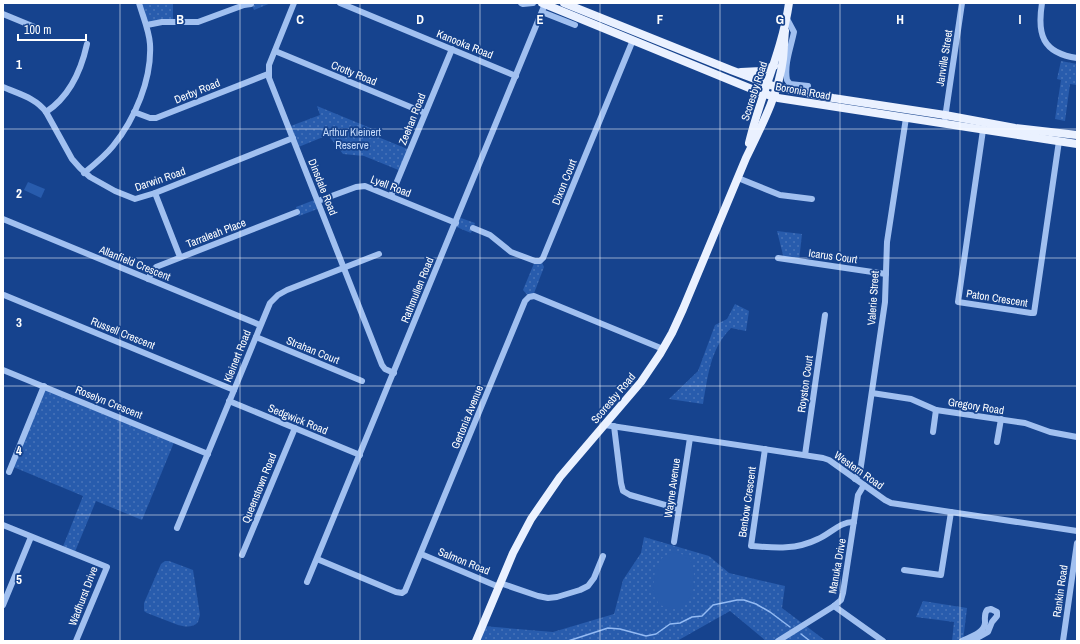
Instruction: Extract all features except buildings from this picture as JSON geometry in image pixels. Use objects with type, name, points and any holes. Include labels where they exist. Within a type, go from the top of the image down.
[{"type":"main road","name":"Boronia Road","points":[[564,3],[776,87],[945,120],[983,130],[1077,144]]},
{"type":"main road","name":"Scoresby Road","points":[[746,158],[756,118],[776,87],[783,59],[789,3]]},
{"type":"main road","name":"Boronia Road","points":[[544,6],[633,40],[769,96],[906,118],[945,120],[1077,135]]},
{"type":"main road","name":"Scoresby Road","points":[[476,641],[516,546],[542,502],[560,477],[609,426],[663,349],[682,314],[746,158],[765,116],[769,96],[768,84],[785,31]]},
{"type":"main road","points":[[736,72],[757,72],[774,66]]},
{"type":"main road","points":[[751,89],[757,103],[756,118]]},
{"type":"main road","points":[[765,116],[775,106],[793,101]]},
{"type":"street","points":[[84,173],[104,156],[114,145],[134,112],[144,87],[150,62],[150,44],[139,3]]},
{"type":"street","points":[[268,74],[269,65],[294,3]]},
{"type":"street","name":"Kanooka Road","points":[[340,3],[516,76]]},
{"type":"street","points":[[521,3],[533,3]]},
{"type":"street","name":"Janville Street","points":[[945,120],[962,3]]},
{"type":"street","points":[[1042,3],[1040,29],[1047,44],[1064,56],[1077,58]]},
{"type":"street","points":[[146,25],[162,22],[198,22],[244,5],[251,4]]},
{"type":"street","points":[[544,6],[575,25]]},
{"type":"street","name":"Rathmullen Road","points":[[307,582],[544,6]]},
{"type":"street","points":[[3,14],[37,28]]},
{"type":"street","points":[[787,19],[794,32],[786,68],[787,80],[790,84],[808,86]]},
{"type":"street","name":"Dixon Court","points":[[474,228],[490,235],[511,252],[534,261],[538,261],[543,258],[633,40]]},
{"type":"street","points":[[46,112],[57,104],[71,86],[82,64],[88,44]]},
{"type":"street","name":"Zeehan Road","points":[[391,196],[452,49]]},
{"type":"street","name":"Crotty Road","points":[[275,51],[426,113]]},
{"type":"street","name":"Derby Road","points":[[134,112],[150,118],[156,118],[268,74]]},
{"type":"street","name":"Dinsdale Road","points":[[268,74],[382,365],[385,369],[394,373]]},
{"type":"street","name":"Darwin Road","points":[[3,87],[35,101],[46,112],[72,159],[84,173],[115,191],[135,199],[155,193],[292,138]]},
{"type":"street","name":"Valerie Street","points":[[855,479],[860,472],[886,302],[887,242],[906,118]]},
{"type":"street","name":"Paton Crescent","points":[[983,130],[958,302],[1031,313],[1034,313],[1059,141]]},
{"type":"street","points":[[738,178],[780,194],[812,199]]},
{"type":"street","name":"Lyell Road","points":[[318,201],[356,186],[362,186],[391,196],[456,223]]},
{"type":"street","points":[[155,193],[180,257]]},
{"type":"street","name":"Tarraleah Place","points":[[148,279],[154,268],[297,212]]},
{"type":"street","name":"Allanfield Crescent","points":[[3,219],[260,325]]},
{"type":"street","name":"Kleinert Road","points":[[177,528],[269,305],[278,295],[287,290],[379,254]]},
{"type":"street","name":"Icarus Court","points":[[778,258],[886,274]]},
{"type":"street","name":"Russell Crescent","points":[[3,296],[234,390]]},
{"type":"street","name":"Gertonia Avenue","points":[[317,560],[396,592],[402,593],[406,590],[528,298],[534,296],[663,349]]},
{"type":"street","name":"Royston Court","points":[[805,455],[825,316]]},
{"type":"street","name":"Strahan Court","points":[[256,337],[362,381]]},
{"type":"street","name":"Roselyn Crescent","points":[[3,370],[208,454]]},
{"type":"street","points":[[9,472],[44,386]]},
{"type":"street","name":"Gregory Road","points":[[872,393],[911,399],[936,410],[1030,424],[1050,432],[1077,437]]},
{"type":"street","name":"Sedgwick Road","points":[[229,401],[360,455]]},
{"type":"street","points":[[933,432],[936,410]]},
{"type":"street","points":[[997,442],[1000,420]]},
{"type":"street","points":[[609,426],[623,491],[630,495],[679,509]]},
{"type":"street","name":"Western Road","points":[[609,426],[827,459],[891,503],[1077,531]]},
{"type":"street","name":"Queenstown Road","points":[[242,555],[295,428]]},
{"type":"street","name":"Wayne Avenue","points":[[674,542],[690,438]]},
{"type":"street","name":"Benbow Crescent","points":[[765,449],[751,546],[778,548],[803,545],[821,538],[847,522],[854,522]]},
{"type":"street","name":"Manuka Drive","points":[[778,641],[840,602],[843,596],[858,495],[864,485]]},
{"type":"street","points":[[904,570],[941,575],[951,512]]},
{"type":"street","name":"Wadhurst Drive","points":[[3,525],[107,567],[76,641]]},
{"type":"street","points":[[3,605],[31,537]]},
{"type":"street","name":"Rankin Road","points":[[1063,641],[1077,543]]},
{"type":"street","name":"Salmon Road","points":[[421,554],[500,585],[543,597],[552,598],[580,590],[590,583],[594,578],[603,556]]},
{"type":"street","points":[[834,606],[883,641]]},
{"type":"street","points":[[962,641],[983,629],[987,610],[991,609],[996,612],[997,616],[992,622],[988,632],[972,641]]},
{"type":"green space","points":[[139,3],[173,3],[173,22],[147,25]]},
{"type":"green space","points":[[251,3],[271,3],[254,10]]},
{"type":"green space","points":[[1061,61],[1077,64],[1077,85],[1070,84],[1065,121],[1055,119],[1061,80],[1057,79]]},
{"type":"green space","name":"Arthur Kleinert Reserve","points":[[317,106],[380,132],[378,137],[410,150],[401,171],[364,156],[343,154],[328,135],[296,148],[288,127],[320,115]]},
{"type":"green space","points":[[28,182],[45,189],[41,198],[24,190]]},
{"type":"green space","points":[[317,199],[320,208],[299,216],[296,207]]},
{"type":"green space","points":[[458,217],[475,223],[471,233],[454,226]]},
{"type":"green space","points":[[777,231],[802,234],[799,261],[784,259]]},
{"type":"green space","points":[[541,260],[544,267],[533,296],[529,297],[523,290],[535,261]]},
{"type":"green space","points":[[735,304],[749,311],[746,331],[731,328],[718,345],[711,363],[703,404],[669,399],[698,371],[715,325],[727,319]]},
{"type":"green space","points":[[44,386],[175,440],[142,520],[96,501],[74,554],[62,549],[83,496],[11,466]]},
{"type":"green space","points":[[644,537],[709,556],[729,573],[785,586],[782,608],[826,641],[766,641],[730,611],[677,641],[477,641],[483,626],[553,632],[614,614],[623,580],[641,553]]},
{"type":"green space","points":[[672,552],[689,556],[694,571],[693,592],[685,604],[675,609],[659,605],[653,590],[655,570],[662,558]]},
{"type":"green space","points":[[165,561],[169,561],[193,570],[200,615],[198,622],[194,625],[186,627],[178,625],[144,611],[144,603],[161,564]]},
{"type":"green space","points":[[923,601],[967,608],[963,641],[952,641],[954,622],[916,617]]},
{"type":"waterway","points":[[568,641],[608,628],[620,629],[646,636],[656,634],[670,624],[680,623],[692,617],[702,616],[713,605],[737,600],[744,600],[756,604],[770,612],[790,627]]},
{"type":"waterway","points":[[801,634],[810,641]]}]
